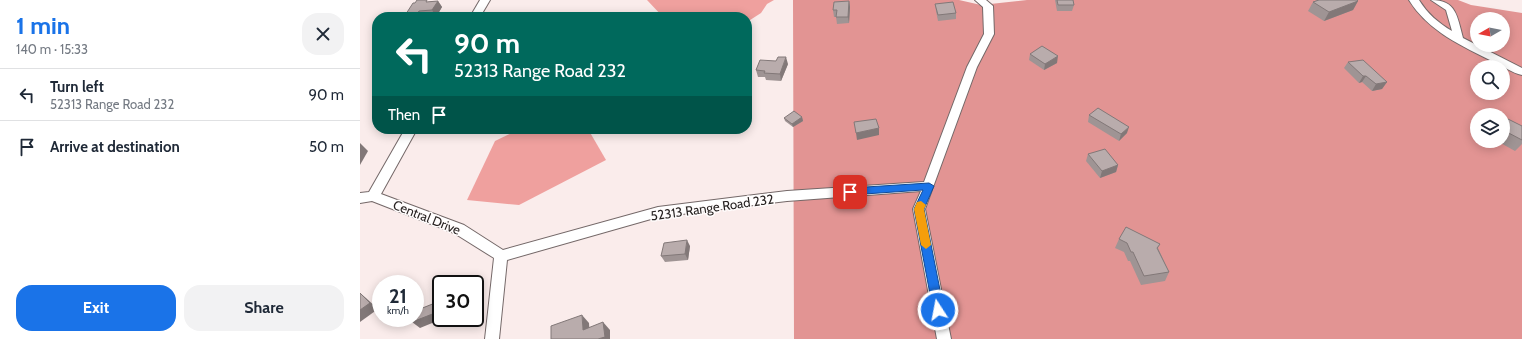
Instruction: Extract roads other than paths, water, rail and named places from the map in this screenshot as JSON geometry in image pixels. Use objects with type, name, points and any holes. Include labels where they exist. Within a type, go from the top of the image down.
[{"type":"street","points":[[478,12],[485,0]]},
{"type":"street","points":[[944,339],[919,209],[929,186],[972,67],[989,34],[988,6],[980,0]]},
{"type":"street","points":[[1414,0],[1416,7],[1429,20],[1459,40],[1522,72]]},
{"type":"street","points":[[1436,0],[1450,9],[1459,40]]},
{"type":"street","points":[[366,197],[408,134]]},
{"type":"street","name":"52313 Range Road 232","points":[[501,256],[658,212],[788,196],[929,186]]},
{"type":"street","name":"Central Drive","points":[[366,197],[459,229],[501,256]]},
{"type":"street","points":[[492,339],[501,256]]}]
